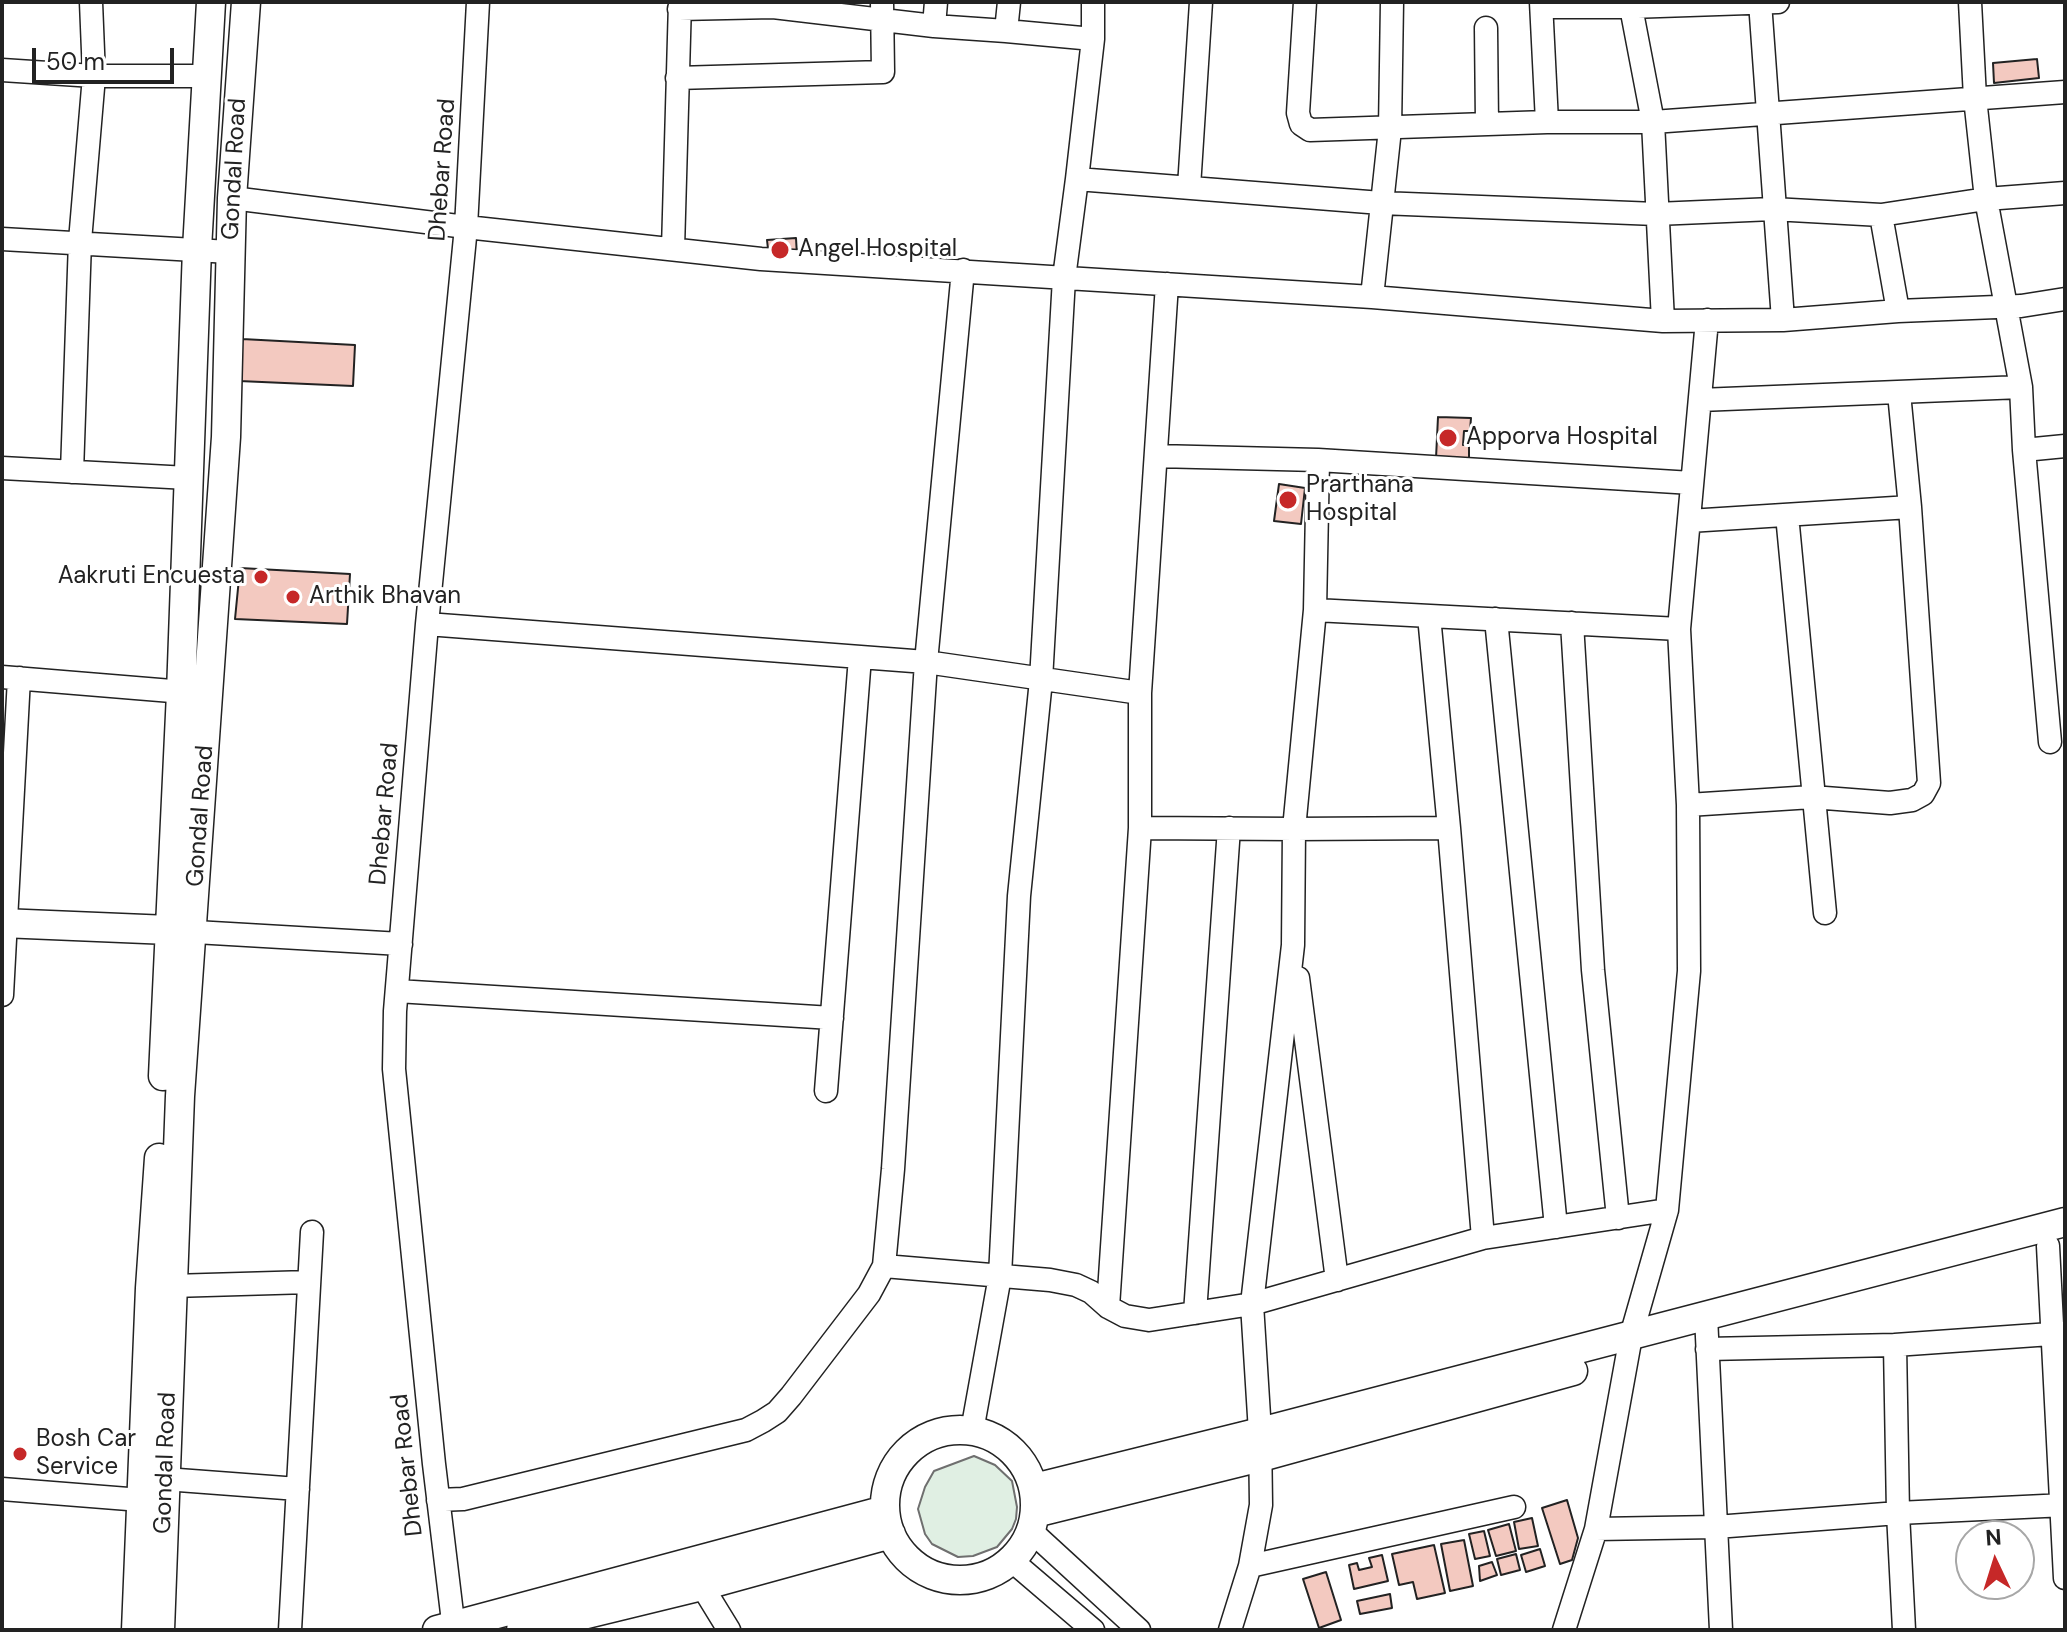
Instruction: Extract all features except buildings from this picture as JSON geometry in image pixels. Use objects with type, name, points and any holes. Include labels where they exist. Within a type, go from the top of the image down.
[{"type":"main road","name":"Gondal Road","points":[[195,693],[188,478],[211,2]]},
{"type":"main road","name":"Gondal Road","points":[[160,1630],[157,1495],[181,931],[195,693],[226,437],[232,198],[246,2]]},
{"type":"main road","points":[[4,923],[181,931]]},
{"type":"main road","name":"Gondal Road","points":[[136,1630],[157,1495],[172,1286],[180,1096],[181,931]]},
{"type":"main road","points":[[1707,1334],[2065,1222]]},
{"type":"main road","points":[[1033,1510],[1628,1346],[1707,1334],[2056,1244]]},
{"type":"main road","points":[[950,1430],[972,1431],[993,1437],[1012,1450],[1026,1467],[1033,1510],[1023,1547],[1011,1560],[991,1573],[968,1579],[944,1578],[922,1569],[903,1554],[888,1522],[887,1488],[895,1467],[909,1449],[928,1437],[950,1430]]},
{"type":"main road","points":[[521,1630],[702,1586],[888,1522]]},
{"type":"main road","points":[[448,1629],[888,1522]]},
{"type":"street","points":[[72,472],[80,241],[94,76],[91,2]]},
{"type":"street","name":"Dhebar Road","points":[[448,1629],[438,1500],[394,1069],[397,991],[427,624],[466,227],[478,2]]},
{"type":"street","points":[[934,26],[936,2]]},
{"type":"street","points":[[1006,31],[1009,2]]},
{"type":"street","points":[[972,1431],[1000,1276],[1019,896],[1041,680],[1064,278],[1093,39],[1093,2]]},
{"type":"street","points":[[1189,187],[1201,2]]},
{"type":"street","points":[[1305,2],[1298,113],[1301,124],[1310,130],[1547,122],[1653,122],[2065,92]]},
{"type":"street","points":[[1372,297],[1390,129],[1392,2]]},
{"type":"street","points":[[1970,2],[1975,98],[1986,199],[2021,387],[2050,742]]},
{"type":"street","points":[[1547,122],[1542,5],[1766,3],[1773,209],[1783,320]]},
{"type":"street","points":[[673,249],[679,5],[773,4],[882,11],[934,26],[1093,39]]},
{"type":"street","points":[[1630,5],[1653,122],[1663,321]]},
{"type":"street","points":[[677,78],[883,72],[882,11]]},
{"type":"street","points":[[1486,28],[1487,124]]},
{"type":"street","points":[[2,70],[94,76],[208,76]]},
{"type":"street","points":[[1077,179],[1381,203],[1656,214],[1773,209],[1881,215],[1986,199],[2065,193]]},
{"type":"street","points":[[232,198],[761,259],[1372,297],[1663,321],[1783,320],[2004,307],[2065,299]]},
{"type":"street","points":[[1881,215],[1898,311]]},
{"type":"street","points":[[2,239],[80,241],[230,252]]},
{"type":"street","points":[[438,1500],[478,1496],[746,1430],[777,1412],[791,1396],[869,1294],[884,1266],[926,662],[963,270]]},
{"type":"street","points":[[1108,1307],[1140,828],[1140,693],[1167,284]]},
{"type":"street","points":[[1564,1630],[1596,1529],[1628,1346],[1667,1210],[1689,971],[1688,805],[1679,629],[1707,320]]},
{"type":"street","points":[[1700,400],[2021,387]]},
{"type":"street","points":[[1688,805],[1812,797],[1890,803],[1912,800],[1923,794],[1929,783],[1899,393]]},
{"type":"street","points":[[2024,450],[2065,446]]},
{"type":"street","points":[[1156,456],[1318,460],[1692,483]]},
{"type":"street","points":[[1230,1630],[1250,1566],[1261,1505],[1261,1445],[1252,1304],[1293,945],[1294,829],[1315,610],[1318,460]]},
{"type":"street","points":[[2,468],[188,478]]},
{"type":"street","points":[[1689,521],[1910,507]]},
{"type":"street","points":[[1787,515],[1825,913]]},
{"type":"street","points":[[1315,610],[1679,629]]},
{"type":"street","points":[[1429,616],[1483,1238]]},
{"type":"street","points":[[1496,619],[1556,1227]]},
{"type":"street","points":[[1572,623],[1593,970],[1618,1218]]},
{"type":"street","points":[[427,624],[926,662],[1140,693]]},
{"type":"street","points":[[826,1091],[860,657]]},
{"type":"street","points":[[2,995],[10,677],[195,693]]},
{"type":"street","points":[[1140,828],[1449,828]]},
{"type":"street","points":[[1195,1313],[1229,828]]},
{"type":"street","points":[[181,931],[401,944]]},
{"type":"street","points":[[1293,945],[1337,1280]]},
{"type":"street","points":[[397,991],[832,1018]]},
{"type":"street","points":[[884,1266],[1050,1280],[1076,1285],[1125,1316],[1149,1320],[1252,1304],[1483,1238],[1667,1210]]},
{"type":"street","points":[[290,1630],[312,1232]]},
{"type":"street","points":[[2056,1244],[2065,1578]]},
{"type":"street","points":[[172,1286],[309,1282]]},
{"type":"street","points":[[1721,1630],[1707,1334],[1895,1345],[2059,1334]]},
{"type":"street","points":[[1895,1345],[1904,1630]]},
{"type":"street","points":[[2,1489],[157,1495],[298,1489]]},
{"type":"street","points":[[1596,1529],[1716,1527],[1898,1513],[2063,1505]]},
{"type":"street","points":[[1250,1566],[1514,1507]]},
{"type":"street","points":[[1033,1510],[1139,1630]]},
{"type":"street","points":[[1011,1560],[1093,1630]]},
{"type":"street","points":[[702,1586],[729,1630]]},
{"type":"green space","points":[[974,1456],[995,1465],[1012,1481],[1016,1519],[997,1547],[973,1556],[958,1557],[932,1544],[925,1534],[918,1509],[934,1471]]},
{"type":"place","name":"Angel Hospital","points":[[780,250]]},
{"type":"place","name":"Apporva Hospital","points":[[1448,438]]},
{"type":"place","name":"Prarthana Hospital","points":[[1288,500]]},
{"type":"place","name":"Aakruti Encuesta","points":[[261,577]]},
{"type":"place","name":"Arthik Bhavan","points":[[293,597]]},
{"type":"place","name":"Bosh Car Service","points":[[20,1454]]}]
